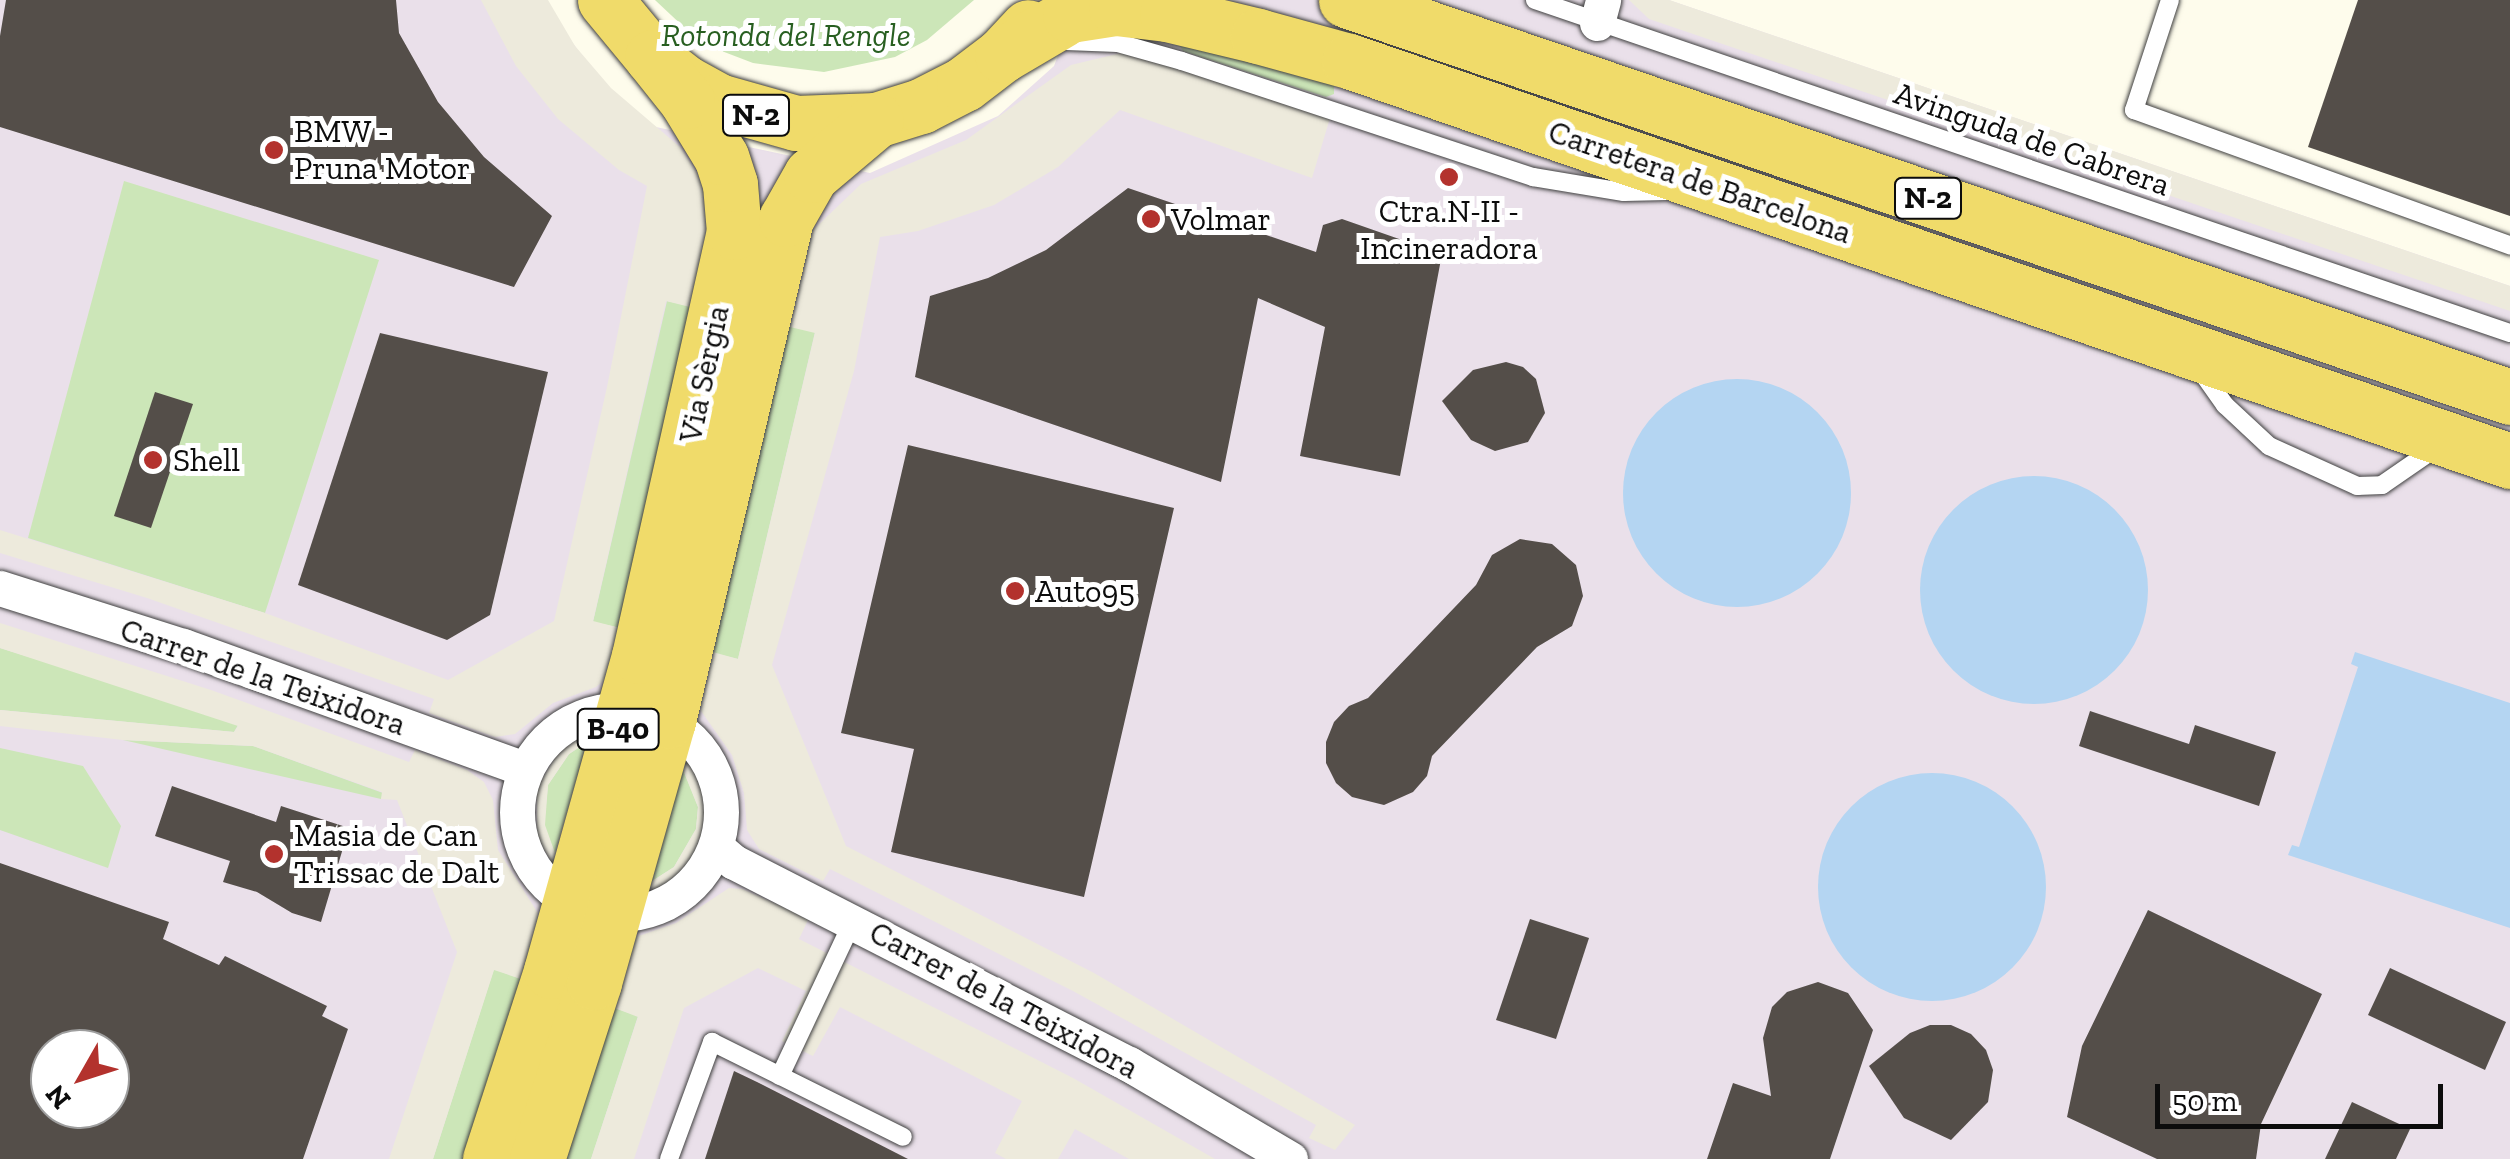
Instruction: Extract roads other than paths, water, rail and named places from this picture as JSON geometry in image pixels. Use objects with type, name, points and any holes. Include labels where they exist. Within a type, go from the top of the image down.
[{"type":"main road","name":"N-2","points":[[606,0],[652,57],[718,101],[756,115],[796,123],[876,120],[922,106],[964,84],[1002,55],[1046,0]]},
{"type":"main road","name":"Carretera de Barcelona","points":[[1346,0],[2510,397]]},
{"type":"main road","name":"Carretera de Barcelona","points":[[1002,55],[1070,15],[1116,8],[1167,14],[1349,61],[2510,461]]},
{"type":"main road","name":"Via Sèrgia","points":[[646,715],[682,473],[734,232],[730,184],[721,157],[687,101],[652,57]]},
{"type":"main road","name":"Via Sèrgia","points":[[537,1159],[592,908],[786,218],[811,175],[876,120]]},
{"type":"main road","name":"Via Sèrgia","points":[[490,1159],[592,908]]},
{"type":"street","name":"Carrer de la Teixidora","points":[[0,588],[183,646],[526,770]]},
{"type":"street","points":[[588,715],[646,715],[691,738],[709,762],[719,789],[722,818],[716,847],[687,890],[640,913],[592,908],[546,884],[523,844],[517,799],[526,770],[555,731],[588,715]]},
{"type":"street","name":"Carrer de la Teixidora","points":[[716,847],[734,862],[1129,1064],[1290,1159]]},
{"type":"lane","name":"Avinguda de Cabrera","points":[[1535,0],[1600,11],[2510,333]]},
{"type":"lane","points":[[2170,0],[2134,110],[2510,245]]},
{"type":"lane","points":[[2186,350],[2225,405],[2269,446],[2356,486],[2382,485],[2447,440]]},
{"type":"lane","points":[[780,1076],[853,921]]},
{"type":"lane","points":[[669,1159],[712,1042],[903,1137]]},
{"type":"water","points":[[1737,379],[1780,388],[1817,413],[1842,450],[1851,493],[1842,536],[1817,573],[1780,598],[1737,607],[1694,598],[1657,573],[1632,536],[1623,493],[1632,450],[1657,413],[1694,388]]},
{"type":"water","points":[[2034,476],[2077,485],[2114,510],[2139,547],[2148,590],[2139,633],[2114,670],[2077,695],[2034,704],[1991,695],[1954,670],[1929,633],[1920,590],[1929,547],[1954,510],[1991,485]]},
{"type":"water","points":[[2355,652],[2510,703],[2510,928],[2288,855],[2292,845],[2299,847],[2358,667],[2351,664]]},
{"type":"water","points":[[1932,773],[1975,782],[2012,807],[2037,844],[2046,887],[2037,930],[2012,967],[1975,992],[1932,1001],[1889,992],[1852,967],[1827,930],[1818,887],[1827,844],[1852,807],[1889,782]]},
{"type":"place","name":"BMW - Pruna Motor","points":[[274,150]]},
{"type":"place","name":"Ctra.N-II - Incineradora","points":[[1449,177]]},
{"type":"place","name":"Volmar","points":[[1151,219]]},
{"type":"place","name":"Shell","points":[[153,460]]},
{"type":"place","name":"Auto95","points":[[1015,591]]},
{"type":"place","name":"Masia de Can Trissac de Dalt","points":[[274,854]]},
{"type":"park label","name":"Rotonda del Rengle","points":[[786,35]]}]
